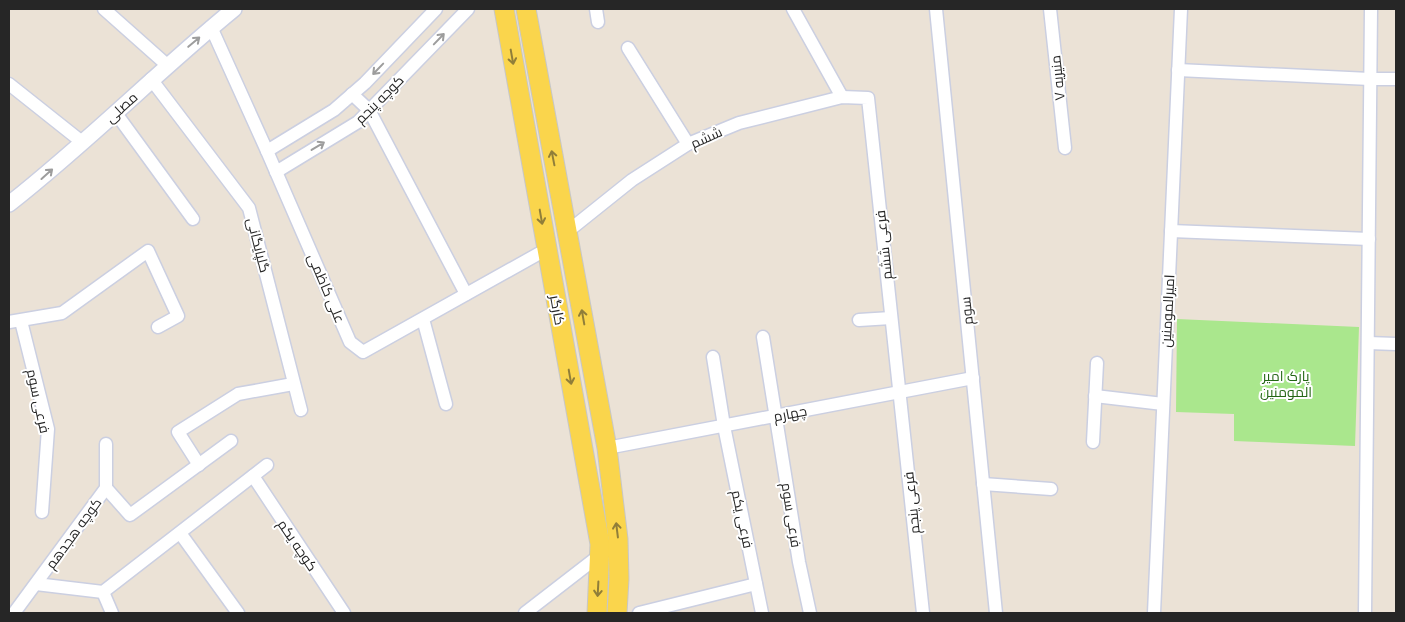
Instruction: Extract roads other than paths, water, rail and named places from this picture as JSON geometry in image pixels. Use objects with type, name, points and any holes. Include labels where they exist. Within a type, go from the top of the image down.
[{"type":"main road","name":"کارگر","points":[[504,9],[600,544],[597,613]]},
{"type":"main road","name":"کارگر","points":[[526,9],[607,448],[618,539],[619,579],[617,613]]},
{"type":"street","points":[[104,9],[167,65]]},
{"type":"street","name":"مصلی","points":[[9,204],[39,180],[167,65],[234,9]]},
{"type":"street","points":[[267,151],[334,110],[364,83],[436,9]]},
{"type":"street","name":"کوچه پنجم","points":[[276,172],[358,122],[468,9]]},
{"type":"street","points":[[596,9],[598,22]]},
{"type":"street","points":[[793,9],[842,97]]},
{"type":"street","name":"سوم","points":[[936,9],[996,613]]},
{"type":"street","name":"منیریه ۷","points":[[1050,9],[1065,148]]},
{"type":"street","name":"امیرالمومنین","points":[[1154,613],[1181,9]]},
{"type":"street","points":[[1365,613],[1371,9]]},
{"type":"street","name":"علی کاظمی","points":[[211,27],[350,342],[363,352],[547,249]]},
{"type":"street","points":[[628,48],[688,144]]},
{"type":"street","points":[[1178,70],[1396,79]]},
{"type":"street","name":"گلپایگانی","points":[[152,79],[249,208],[301,410]]},
{"type":"street","points":[[9,84],[82,142]]},
{"type":"street","points":[[352,94],[369,110],[466,294]]},
{"type":"street","name":"ششم","points":[[567,232],[632,180],[688,144],[739,123],[842,97],[868,98]]},
{"type":"street","name":"فرعی ششم","points":[[868,98],[900,392]]},
{"type":"street","points":[[115,112],[193,219]]},
{"type":"street","points":[[1171,231],[1369,239]]},
{"type":"street","points":[[15,321],[62,313],[148,251],[178,316],[158,327]]},
{"type":"street","points":[[423,318],[446,404]]},
{"type":"street","points":[[859,320],[891,318]]},
{"type":"street","name":"فرعی سوم","points":[[15,321],[48,429],[42,512]]},
{"type":"street","name":"فرعی سوم","points":[[763,337],[810,613]]},
{"type":"street","points":[[1368,344],[1396,344]]},
{"type":"street","name":"فرعی یکم","points":[[712,357],[762,613]]},
{"type":"street","points":[[1093,442],[1098,363]]},
{"type":"street","name":"چهارم","points":[[607,448],[973,378]]},
{"type":"street","points":[[199,465],[178,432],[238,394],[293,384]]},
{"type":"street","name":"فرعی پنجم","points":[[900,392],[923,613]]},
{"type":"street","points":[[1096,396],[1163,404]]},
{"type":"street","points":[[106,488],[130,515],[231,441]]},
{"type":"street","name":"کوچه هجدهم","points":[[14,613],[106,488],[106,444]]},
{"type":"street","points":[[36,584],[103,592],[268,465]]},
{"type":"street","name":"کوچه یکم","points":[[253,476],[344,613]]},
{"type":"street","points":[[983,484],[1051,489]]},
{"type":"street","points":[[180,533],[238,613]]},
{"type":"street","points":[[525,613],[600,555]]},
{"type":"street","points":[[639,613],[756,584]]},
{"type":"street","points":[[103,592],[112,613]]},
{"type":"park label","name":"پارک امیر المومنین","points":[[1286,384]]}]
